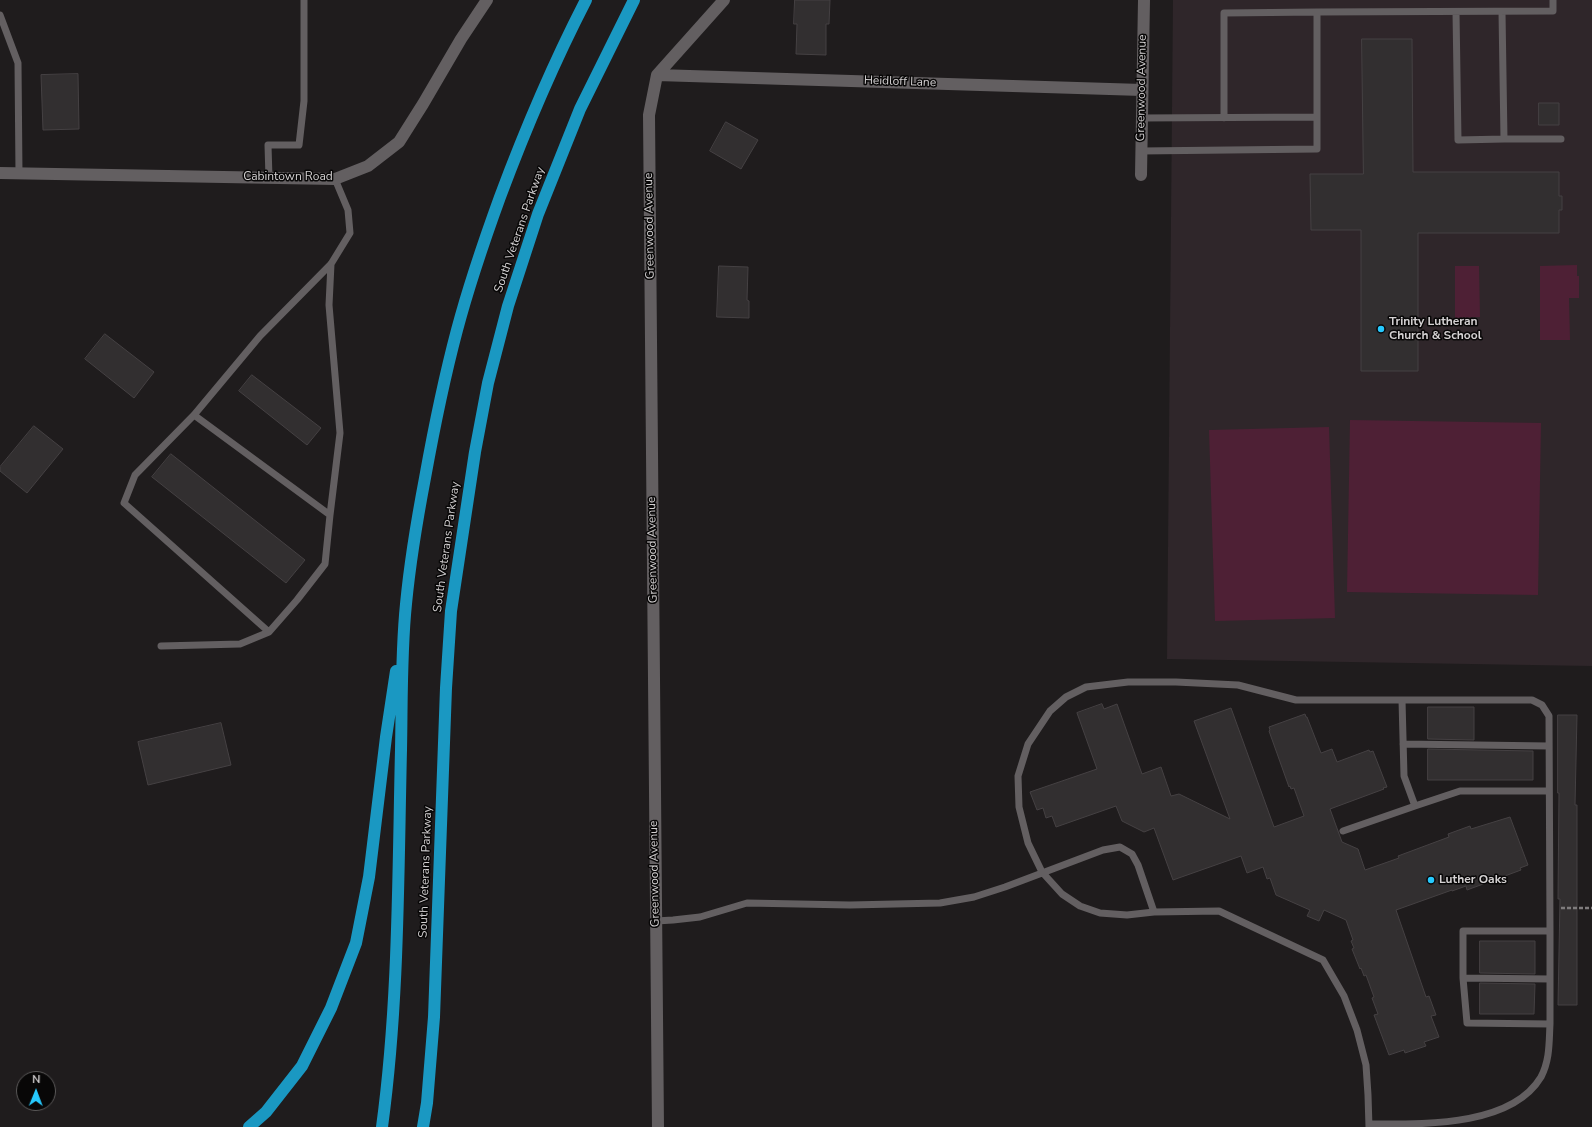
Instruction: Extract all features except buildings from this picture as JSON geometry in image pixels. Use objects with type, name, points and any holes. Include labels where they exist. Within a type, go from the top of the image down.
[{"type":"highway","points":[[249,1127],[266,1112],[302,1066],[331,1008],[356,943],[369,877],[386,737],[406,607],[413,539],[433,433],[461,316],[484,242],[519,146],[568,34],[586,0]]},
{"type":"highway","name":"South Veterans Parkway","points":[[424,1127],[434,1017],[446,688],[451,611],[475,452],[488,383],[508,306],[531,236],[580,109],[634,0]]},
{"type":"highway","points":[[382,1127],[390,1053],[394,994],[402,684],[406,607]]},
{"type":"street","name":"Cabintown Road","points":[[0,173],[335,179],[368,166],[399,142],[487,0]]},
{"type":"street","points":[[657,75],[724,0]]},
{"type":"street","name":"Greenwood Avenue","points":[[1141,175],[1144,0]]},
{"type":"street","name":"Heidloff Lane","points":[[657,75],[1142,90]]},
{"type":"street","name":"Greenwood Avenue","points":[[657,75],[649,116],[658,1127]]},
{"type":"lane","points":[[269,178],[268,145],[299,145],[304,101],[304,0]]},
{"type":"lane","points":[[1224,118],[1224,13],[1554,12],[1554,0]]},
{"type":"lane","points":[[1141,151],[1317,149],[1317,12]]},
{"type":"lane","points":[[1456,12],[1458,140],[1561,139]]},
{"type":"lane","points":[[1502,12],[1504,140]]},
{"type":"lane","points":[[0,15],[18,63],[19,174]]},
{"type":"lane","points":[[1142,118],[1317,117]]},
{"type":"lane","points":[[269,632],[124,503],[135,475],[194,415],[260,336],[331,264],[350,233],[348,210],[335,179]]},
{"type":"lane","points":[[161,646],[240,644],[269,632],[297,600],[325,564],[340,432],[329,304],[331,264]]},
{"type":"lane","points":[[194,415],[330,516]]},
{"type":"lane","points":[[1128,682],[1176,682],[1238,685],[1296,700],[1402,700],[1532,700],[1542,705],[1549,716],[1549,1054],[1541,1077],[1528,1095],[1509,1109],[1479,1120],[1447,1124],[1369,1125],[1366,1065],[1357,1030],[1344,996],[1323,960],[1219,911],[1154,912],[1127,915],[1100,913],[1080,906],[1062,894],[1042,872],[1027,836],[1019,807],[1018,776],[1028,744],[1050,711],[1066,697],[1086,687],[1128,682]]},
{"type":"lane","points":[[1402,700],[1404,776],[1415,806]]},
{"type":"lane","points":[[1403,744],[1549,746]]},
{"type":"lane","points":[[1343,831],[1460,791],[1549,791]]},
{"type":"lane","points":[[656,921],[700,917],[747,903],[850,905],[940,903],[974,897],[1005,887],[1103,850],[1120,847],[1132,854],[1138,865],[1154,912]]},
{"type":"lane","points":[[1550,931],[1463,931],[1463,978],[1467,1023],[1550,1024]]},
{"type":"lane","points":[[1463,978],[1550,979]]},
{"type":"path","points":[[1550,908],[1592,908]]},
{"type":"shaded area","name":"Trinity Lutheran Church & School","points":[[1173,0],[1592,0],[1592,666],[1167,659]]},
{"type":"shaded area","points":[[1577,265],[1577,276],[1579,276],[1579,298],[1569,298],[1570,340],[1540,340],[1540,266]]},
{"type":"shaded area","points":[[1455,266],[1479,266],[1480,317],[1455,318]]},
{"type":"shaded area","points":[[1350,420],[1541,423],[1538,595],[1347,592]]},
{"type":"shaded area","points":[[1329,427],[1335,618],[1215,621],[1209,430]]},
{"type":"place","name":"Trinity Lutheran Church & School","points":[[1381,329]]},
{"type":"place","name":"Luther Oaks","points":[[1431,880]]}]
